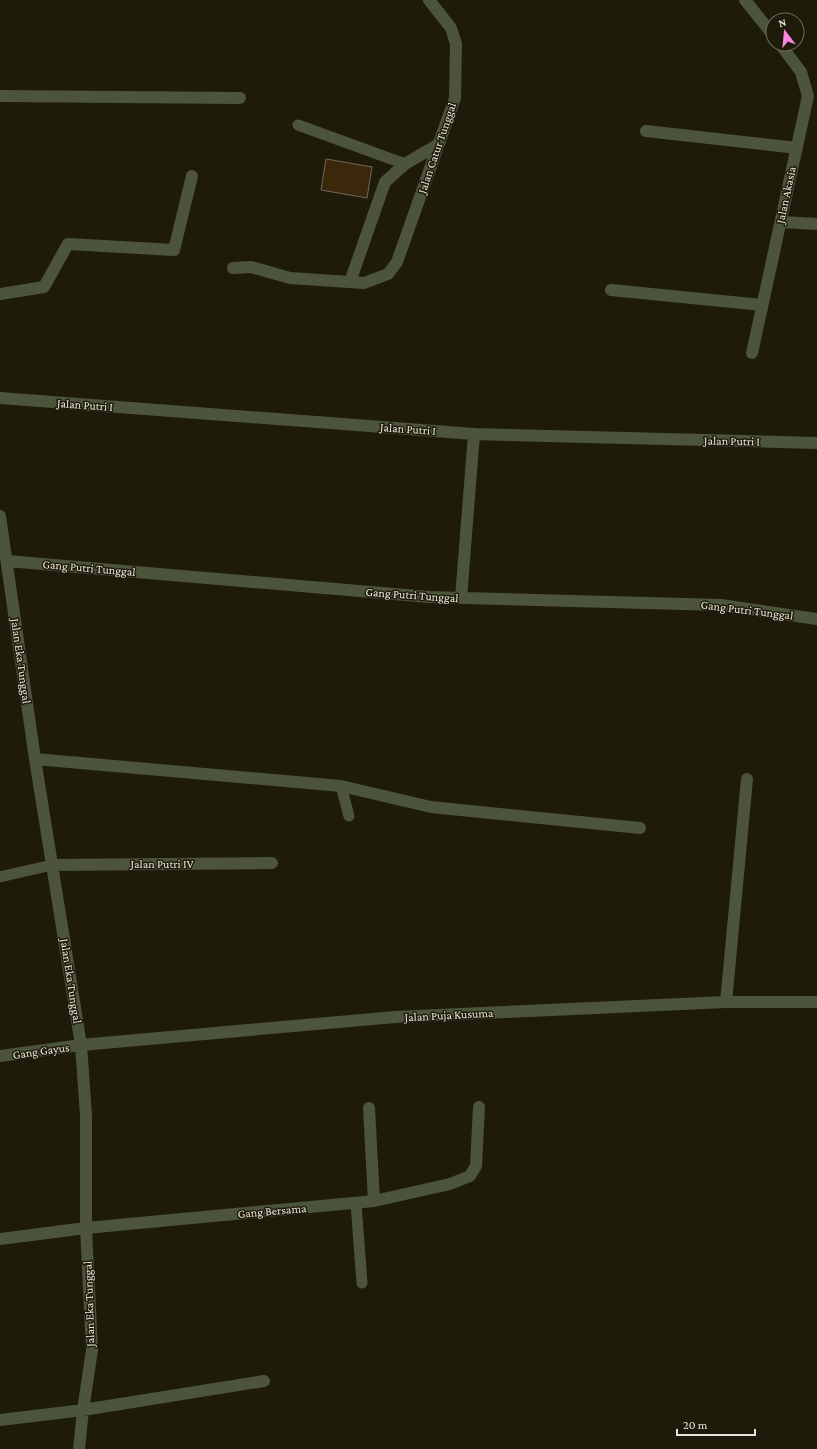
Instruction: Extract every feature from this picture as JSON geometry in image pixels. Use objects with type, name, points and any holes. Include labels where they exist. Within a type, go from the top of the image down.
[{"type":"street","name":"Jalan Catur Tunggal","points":[[350,282],[364,283],[388,274],[397,262],[455,98],[456,44],[451,28],[429,0]]},
{"type":"street","points":[[745,0],[765,25]]},
{"type":"street","name":"Jalan Akasia","points":[[752,353],[808,96],[801,72],[786,52]]},
{"type":"street","points":[[0,96],[240,98]]},
{"type":"street","points":[[646,132],[797,148]]},
{"type":"street","points":[[233,268],[251,267],[290,278],[350,282],[385,182],[405,164],[439,144]]},
{"type":"street","points":[[0,294],[44,287],[68,244],[174,250],[192,176]]},
{"type":"street","points":[[781,222],[817,224]]},
{"type":"street","points":[[611,290],[762,305]]},
{"type":"street","name":"Jalan Putri I","points":[[0,398],[474,434],[817,443]]},
{"type":"street","points":[[461,598],[474,434]]},
{"type":"street","name":"Jalan Eka Tunggal","points":[[0,516],[35,759],[81,1045],[86,1116],[86,1228],[92,1350],[79,1449]]},
{"type":"street","name":"Gang Putri Tunggal","points":[[7,561],[421,596],[721,605],[817,619]]},
{"type":"street","points":[[35,759],[341,786],[431,807],[640,828]]},
{"type":"street","points":[[726,1002],[747,779]]},
{"type":"street","name":"Jalan Putri IV","points":[[52,865],[272,863]]},
{"type":"street","name":"Jalan Puja Kusuma","points":[[81,1045],[395,1017],[726,1002],[817,1002]]},
{"type":"street","name":"Gang Gayus","points":[[0,1056],[81,1045]]},
{"type":"street","name":"Gang Bersama","points":[[0,1239],[86,1228],[374,1201],[450,1184],[470,1176],[476,1166],[479,1107]]},
{"type":"street","points":[[369,1108],[374,1201]]},
{"type":"street","points":[[0,1420],[83,1410],[264,1381]]},
{"type":"lane","points":[[298,125],[405,164]]},
{"type":"lane","points":[[341,786],[349,816]]},
{"type":"lane","points":[[0,877],[52,865]]},
{"type":"lane","points":[[356,1203],[362,1284]]},
{"type":"building","points":[[326,159],[372,167],[367,198],[321,190]]}]
